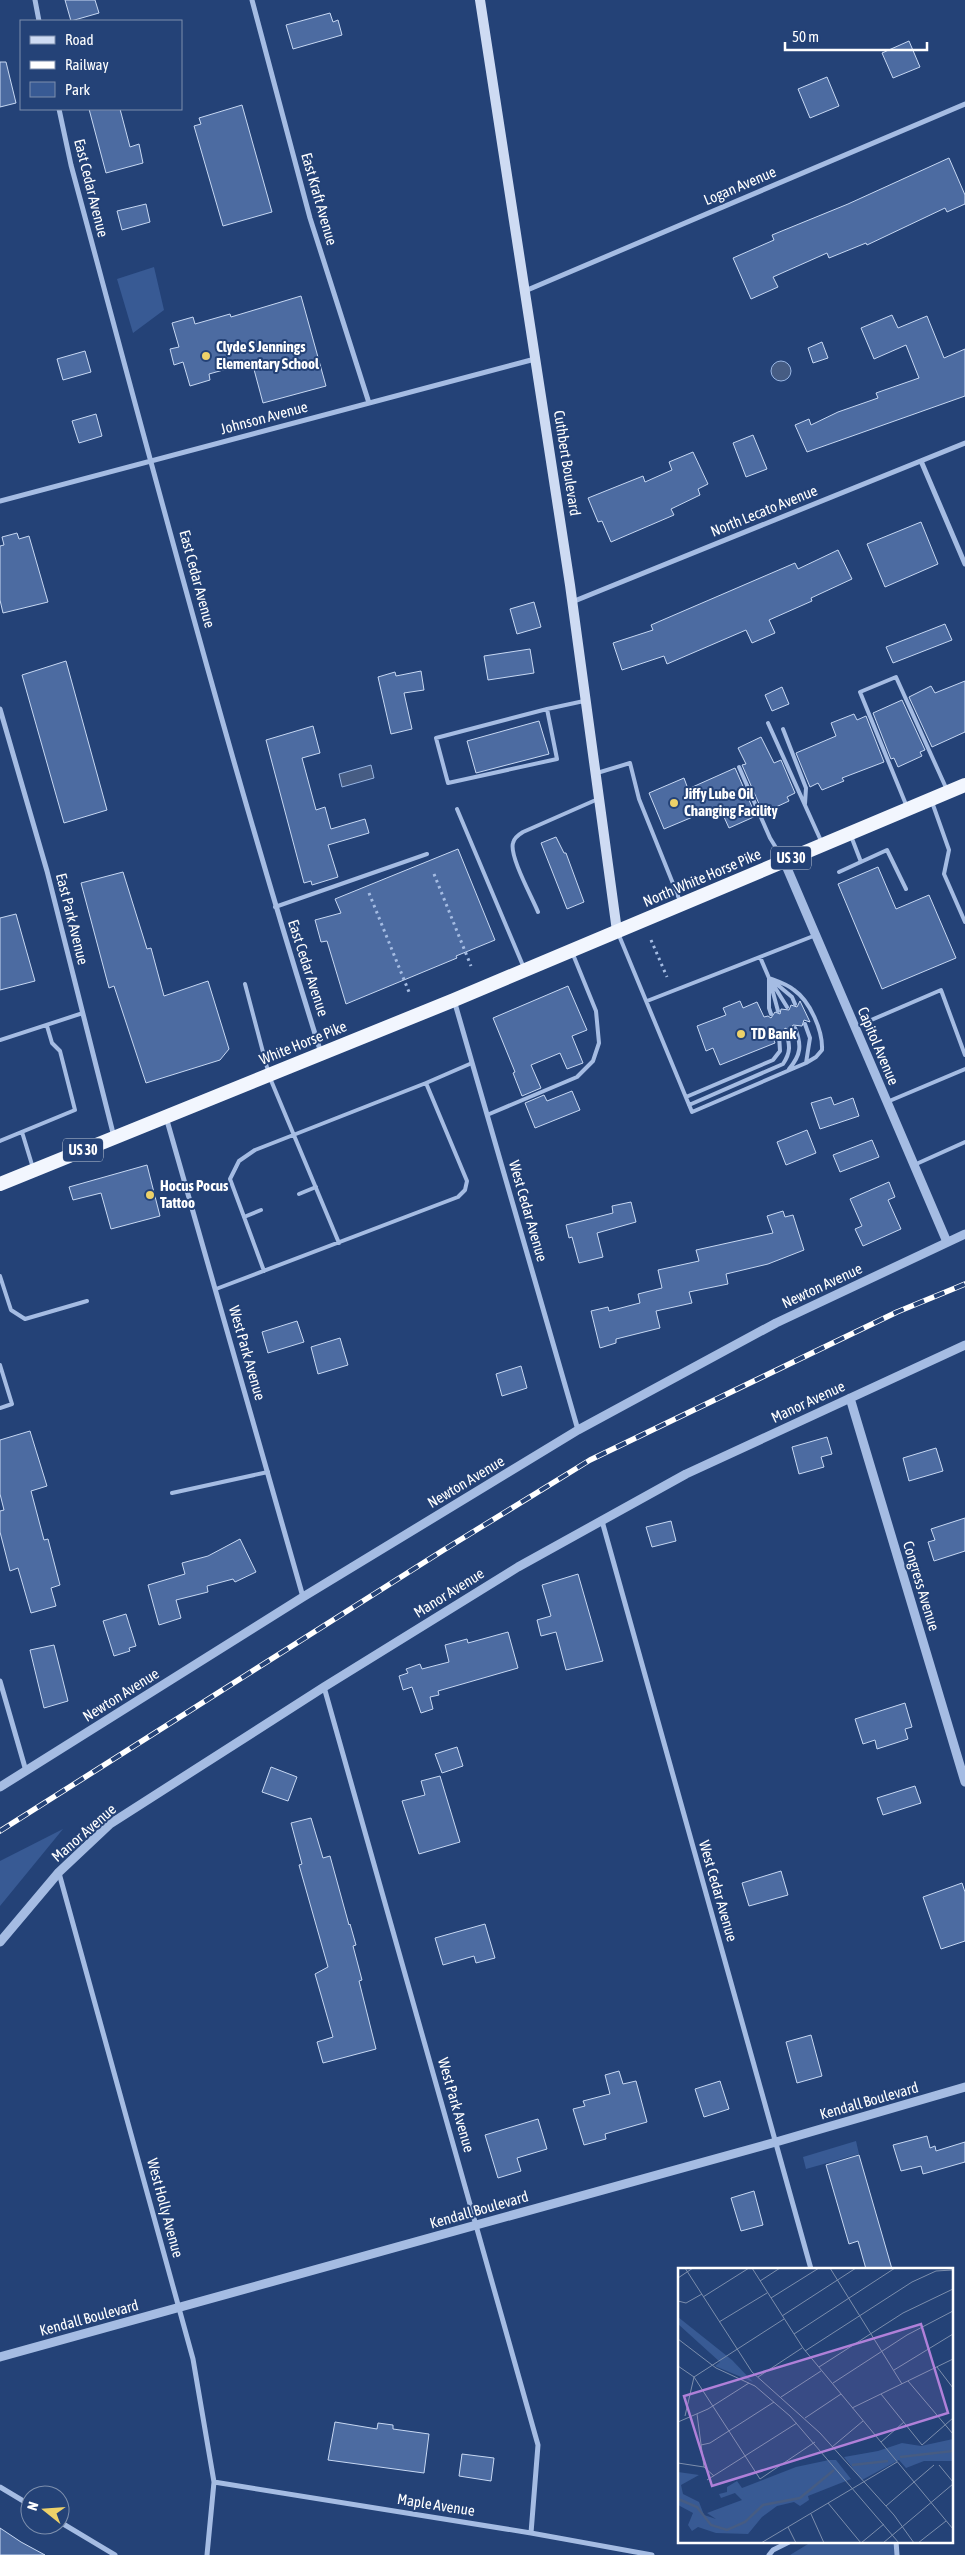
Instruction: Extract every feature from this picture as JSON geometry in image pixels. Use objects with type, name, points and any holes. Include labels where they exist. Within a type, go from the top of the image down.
[{"type":"highway","name":"North White Horse Pike","points":[[617,931],[965,785]]},
{"type":"highway","name":"White Horse Pike","points":[[0,1184],[454,1000],[617,931]]},
{"type":"main road","name":"Cuthbert Boulevard","points":[[480,0],[587,701],[617,931]]},
{"type":"street","points":[[34,0],[39,20]]},
{"type":"street","name":"East Kraft Avenue","points":[[252,0],[310,218],[369,403]]},
{"type":"street","name":"Logan Avenue","points":[[525,291],[965,104]]},
{"type":"street","name":"East Cedar Avenue","points":[[59,110],[74,175],[151,461],[275,907],[321,1053]]},
{"type":"street","name":"Johnson Avenue","points":[[0,501],[535,359]]},
{"type":"street","name":"North Lecato Avenue","points":[[572,602],[965,443]]},
{"type":"street","points":[[921,461],[965,564]]},
{"type":"street","name":"East Park Avenue","points":[[0,709],[47,871],[114,1137]]},
{"type":"street","name":"Capitol Avenue","points":[[784,861],[947,1242]]},
{"type":"street","name":"West Cedar Avenue","points":[[454,1000],[578,1430]]},
{"type":"street","name":"West Park Avenue","points":[[166,1117],[303,1597]]},
{"type":"street","name":"Newton Avenue","points":[[0,1787],[303,1597],[578,1430],[776,1323],[965,1234]]},
{"type":"street","name":"Manor Avenue","points":[[0,1942],[59,1872],[110,1824],[324,1687],[518,1567],[686,1474],[965,1345]]},
{"type":"street","name":"Congress Avenue","points":[[850,1398],[965,1782]]},
{"type":"street","name":"West Cedar Avenue","points":[[602,1520],[812,2268]]},
{"type":"street","points":[[0,1680],[26,1771]]},
{"type":"street","name":"West Park Avenue","points":[[324,1687],[538,2445],[531,2533]]},
{"type":"street","name":"West Holly Avenue","points":[[59,1872],[193,2359],[214,2482],[207,2555]]},
{"type":"street","name":"Kendall Boulevard","points":[[0,2357],[776,2142],[965,2086]]},
{"type":"street","name":"Maple Avenue","points":[[214,2482],[531,2533],[652,2555]]},
{"type":"street","points":[[0,2487],[20,2499]]},
{"type":"street","points":[[70,2528],[115,2555]]},
{"type":"street","points":[[769,2555],[773,2550],[789,2542]]},
{"type":"street","points":[[896,2542],[897,2555]]},
{"type":"lane","points":[[908,809],[860,692],[896,677],[948,792]]},
{"type":"lane","points":[[547,709],[557,759],[448,783],[436,738],[547,709],[587,701]]},
{"type":"lane","points":[[768,723],[822,845]]},
{"type":"lane","points":[[783,729],[806,788],[805,806]]},
{"type":"lane","points":[[597,773],[630,763],[639,799],[681,904]]},
{"type":"lane","points":[[739,767],[770,838],[784,861]]},
{"type":"lane","points":[[538,912],[515,857],[512,844],[522,832],[600,798]]},
{"type":"lane","points":[[931,799],[949,850],[944,874],[965,922]]},
{"type":"lane","points":[[457,809],[525,970]]},
{"type":"lane","points":[[850,833],[861,862]]},
{"type":"lane","points":[[839,872],[888,850],[906,889]]},
{"type":"lane","points":[[275,907],[427,854]]},
{"type":"lane","points":[[617,931],[648,1001],[692,1112],[806,1063],[820,1055],[822,1050],[821,1037],[808,1006],[794,989],[769,978]]},
{"type":"lane","points":[[648,1001],[816,935]]},
{"type":"lane","points":[[487,1115],[577,1077],[593,1062],[598,1043],[596,1011],[571,951]]},
{"type":"lane","points":[[760,957],[769,978],[778,1011]]},
{"type":"lane","points":[[769,978],[792,997],[795,1004]]},
{"type":"lane","points":[[769,978],[787,1007]]},
{"type":"lane","points":[[769,978],[769,1008],[771,1014]]},
{"type":"lane","points":[[245,984],[269,1074],[339,1243]]},
{"type":"lane","points":[[855,1027],[941,990],[965,1055]]},
{"type":"lane","points":[[0,1040],[83,1014]]},
{"type":"lane","points":[[805,1024],[810,1038],[806,1063]]},
{"type":"lane","points":[[0,1141],[75,1110],[60,1051],[52,1043],[47,1026]]},
{"type":"lane","points":[[787,1071],[798,1058],[801,1042],[795,1028]]},
{"type":"lane","points":[[689,1105],[782,1064],[789,1055],[790,1046],[786,1032]]},
{"type":"lane","points":[[686,1096],[773,1060],[780,1051],[779,1035]]},
{"type":"lane","points":[[264,1271],[230,1178],[233,1169],[239,1161],[255,1150],[472,1063]]},
{"type":"lane","points":[[887,1102],[965,1069]]},
{"type":"lane","points":[[216,1289],[458,1197],[465,1190],[468,1182],[426,1083]]},
{"type":"lane","points":[[22,1132],[34,1171]]},
{"type":"lane","points":[[914,1165],[965,1142]]},
{"type":"lane","points":[[299,1194],[316,1187]]},
{"type":"lane","points":[[244,1217],[261,1210]]},
{"type":"lane","points":[[0,1276],[11,1310],[25,1319],[87,1301]]},
{"type":"lane","points":[[0,1365],[12,1404],[0,1408]]},
{"type":"lane","points":[[172,1493],[268,1472]]},
{"type":"path","points":[[434,874],[471,966]]},
{"type":"path","points":[[369,894],[409,992]]},
{"type":"path","points":[[651,940],[667,977]]},
{"type":"green space","points":[[154,267],[164,310],[133,333],[117,279]]},
{"type":"green space","points":[[63,1829],[0,1906],[0,1861]]},
{"type":"green space","points":[[856,2141],[859,2154],[806,2169],[803,2157]]},
{"type":"green space","points":[[811,2542],[894,2542],[895,2555],[790,2555]]},
{"type":"shaded area","points":[[777,361],[785,361],[791,367],[791,375],[785,381],[777,381],[771,375],[771,367]]},
{"type":"shaded area","points":[[371,765],[374,778],[342,787],[339,774]]},
{"type":"building","points":[[65,0],[95,0],[99,13],[71,20]]},
{"type":"building","points":[[330,13],[333,22],[338,20],[342,35],[293,49],[286,25]]},
{"type":"building","points":[[909,41],[920,67],[893,78],[882,53]]},
{"type":"building","points":[[0,62],[6,62],[16,103],[0,107]]},
{"type":"building","points":[[827,77],[839,106],[810,118],[798,89]]},
{"type":"building","points":[[242,105],[272,212],[223,226],[194,126],[201,124],[199,118]]},
{"type":"building","points":[[89,110],[120,110],[130,147],[139,144],[143,163],[106,173]]},
{"type":"building","points":[[949,158],[965,195],[965,204],[947,212],[945,208],[867,245],[866,243],[829,258],[827,253],[773,277],[778,287],[751,299],[733,258],[774,240],[772,235],[848,204]]},
{"type":"building","points":[[146,204],[150,222],[122,230],[117,211]]},
{"type":"building","name":"Clyde S Jennings Elementary School","points":[[301,296],[326,386],[263,403],[252,362],[209,374],[210,380],[190,386],[183,362],[174,365],[170,349],[179,347],[172,323],[193,317],[195,324],[230,314],[231,317]]},
{"type":"building","points":[[892,315],[898,328],[927,316],[944,358],[965,349],[965,396],[807,452],[795,425],[809,419],[811,425],[838,412],[878,398],[876,393],[919,378],[906,345],[874,359],[861,328]]},
{"type":"building","points":[[822,342],[828,358],[813,363],[808,348]]},
{"type":"building","points":[[85,351],[91,372],[63,380],[57,359]]},
{"type":"building","points":[[96,414],[102,436],[79,443],[72,421]]},
{"type":"building","points":[[753,435],[767,469],[746,477],[733,443]]},
{"type":"building","points":[[693,452],[708,484],[698,489],[700,495],[671,509],[674,515],[611,542],[602,521],[598,522],[588,498],[643,476],[645,482],[672,470],[669,462]]},
{"type":"building","points":[[921,522],[938,564],[885,587],[867,544]]},
{"type":"building","points":[[17,533],[19,539],[29,536],[48,602],[3,613],[0,600],[0,546],[4,545],[2,537]]},
{"type":"building","points":[[838,550],[852,579],[811,598],[812,601],[769,620],[775,633],[752,643],[746,630],[667,664],[664,656],[622,670],[613,643],[653,630],[651,625],[795,563],[798,569]]},
{"type":"building","points":[[534,602],[541,627],[517,634],[510,609]]},
{"type":"building","points":[[945,624],[952,640],[893,663],[886,647]]},
{"type":"building","points":[[530,649],[534,673],[488,680],[484,656]]},
{"type":"building","points":[[66,661],[107,810],[64,823],[22,675]]},
{"type":"building","points":[[421,671],[424,690],[404,693],[412,729],[391,734],[378,677],[395,672],[396,676]]},
{"type":"building","points":[[965,681],[965,732],[932,747],[909,697],[931,686],[935,693]]},
{"type":"building","points":[[782,687],[789,704],[772,711],[765,695]]},
{"type":"building","points":[[902,700],[925,750],[920,752],[922,756],[898,767],[894,758],[891,759],[873,713]]},
{"type":"building","points":[[854,714],[857,720],[866,716],[884,762],[842,778],[844,781],[822,790],[818,783],[810,787],[796,753],[836,736],[831,723]]},
{"type":"building","points":[[539,721],[549,754],[476,773],[467,741]]},
{"type":"building","points":[[313,726],[320,753],[302,758],[316,810],[325,807],[331,829],[365,819],[369,833],[328,845],[338,877],[312,885],[311,881],[304,883],[266,740]]},
{"type":"building","points":[[761,737],[774,763],[781,760],[795,793],[787,797],[789,801],[763,813],[742,765],[746,764],[738,748]]},
{"type":"building","points":[[735,768],[756,816],[729,828],[719,806],[664,829],[649,793],[684,778],[688,789]]},
{"type":"building","points":[[556,837],[564,853],[566,853],[584,902],[567,909],[541,843]]},
{"type":"building","points":[[458,849],[495,940],[456,956],[457,958],[346,1004],[327,941],[321,942],[315,920],[341,913],[335,899]]},
{"type":"building","points":[[878,867],[896,909],[929,895],[956,958],[882,989],[838,884]]},
{"type":"building","points":[[123,872],[147,949],[151,948],[164,996],[208,981],[229,1049],[220,1060],[146,1083],[114,986],[109,988],[81,883]]},
{"type":"building","points":[[16,914],[35,981],[0,990],[0,918]]},
{"type":"building","points":[[568,986],[587,1030],[572,1036],[583,1063],[567,1069],[560,1053],[531,1065],[541,1088],[522,1096],[513,1073],[515,1072],[493,1018]]},
{"type":"building","name":"TD Bank","points":[[740,1001],[743,1008],[757,1002],[764,1017],[768,1016],[771,1018],[775,1012],[780,1014],[781,1009],[789,1010],[791,1005],[797,1007],[800,1001],[810,1022],[804,1020],[802,1026],[793,1025],[790,1031],[785,1028],[783,1034],[777,1032],[773,1038],[775,1043],[720,1065],[713,1048],[706,1051],[697,1026],[726,1015],[723,1008]]},
{"type":"building","points":[[572,1091],[580,1110],[535,1128],[525,1103],[544,1095],[547,1101]]},
{"type":"building","points":[[831,1097],[834,1105],[853,1098],[859,1116],[820,1129],[811,1103]]},
{"type":"building","points":[[807,1130],[816,1153],[786,1165],[777,1142]]},
{"type":"building","points":[[872,1140],[879,1157],[840,1172],[833,1155]]},
{"type":"building","points":[[147,1165],[160,1216],[111,1229],[101,1193],[73,1200],[69,1187]]},
{"type":"building","points":[[889,1182],[895,1197],[888,1200],[901,1229],[863,1246],[855,1229],[862,1226],[850,1199]]},
{"type":"building","points":[[631,1202],[636,1222],[597,1233],[603,1257],[579,1263],[572,1237],[569,1238],[566,1225],[613,1213],[612,1206]]},
{"type":"building","points":[[783,1211],[785,1217],[793,1215],[804,1250],[768,1264],[726,1274],[728,1284],[689,1292],[692,1303],[656,1311],[660,1328],[616,1339],[616,1343],[600,1348],[591,1311],[608,1307],[609,1311],[640,1303],[638,1294],[662,1288],[658,1270],[699,1261],[696,1250],[773,1233],[767,1216]]},
{"type":"building","points":[[297,1321],[304,1342],[268,1353],[262,1332]]},
{"type":"building","points":[[340,1338],[348,1365],[318,1374],[311,1347]]},
{"type":"building","points":[[521,1366],[527,1388],[502,1396],[496,1374]]},
{"type":"building","points":[[30,1431],[47,1486],[31,1491],[44,1540],[48,1539],[60,1585],[51,1588],[56,1606],[31,1613],[18,1568],[10,1571],[0,1532],[0,1511],[4,1510],[0,1494],[0,1440]]},
{"type":"building","points":[[827,1437],[832,1454],[821,1457],[824,1467],[799,1474],[792,1447]]},
{"type":"building","points":[[936,1448],[943,1471],[909,1481],[903,1458]]},
{"type":"building","points":[[965,1518],[965,1551],[934,1561],[928,1542],[935,1540],[931,1529]]},
{"type":"building","points":[[671,1521],[676,1541],[652,1547],[646,1527]]},
{"type":"building","points":[[240,1539],[256,1572],[235,1582],[233,1579],[207,1586],[208,1592],[176,1600],[181,1618],[159,1625],[148,1585],[185,1574],[182,1563],[208,1556]]},
{"type":"building","points":[[578,1574],[603,1661],[566,1670],[556,1632],[541,1636],[537,1620],[551,1616],[542,1585]]},
{"type":"building","points":[[126,1614],[136,1646],[129,1648],[130,1651],[114,1656],[103,1621]]},
{"type":"building","points":[[508,1632],[518,1668],[438,1691],[439,1695],[430,1697],[433,1709],[421,1713],[412,1687],[403,1690],[399,1676],[408,1673],[406,1669],[420,1664],[422,1669],[449,1662],[445,1645],[467,1639],[468,1643]]},
{"type":"building","points":[[54,1645],[68,1701],[44,1708],[30,1650]]},
{"type":"building","points":[[905,1703],[912,1727],[905,1729],[908,1739],[877,1749],[875,1740],[863,1744],[855,1719]]},
{"type":"building","points":[[457,1747],[463,1766],[442,1773],[435,1754]]},
{"type":"building","points":[[271,1767],[297,1777],[288,1801],[262,1792]]},
{"type":"building","points":[[440,1776],[460,1842],[419,1854],[402,1801],[425,1795],[421,1781]]},
{"type":"building","points":[[915,1786],[921,1803],[883,1815],[877,1798]]},
{"type":"building","points":[[311,1818],[323,1858],[330,1856],[356,1945],[353,1946],[362,1980],[359,1981],[376,2049],[323,2063],[317,2042],[333,2037],[315,1974],[328,1967],[299,1865],[302,1864],[291,1823]]},
{"type":"building","points":[[781,1871],[788,1895],[749,1906],[742,1883]]},
{"type":"building","points":[[962,1883],[965,1892],[965,1941],[941,1949],[923,1897]]},
{"type":"building","points":[[485,1924],[495,1958],[476,1963],[474,1956],[443,1965],[435,1938]]},
{"type":"building","points":[[811,2035],[822,2076],[797,2083],[786,2042]]},
{"type":"building","points":[[619,2071],[623,2084],[636,2081],[647,2122],[605,2134],[606,2139],[584,2145],[573,2109],[585,2106],[583,2101],[610,2094],[605,2075]]},
{"type":"building","points":[[720,2081],[729,2109],[704,2117],[695,2089]]},
{"type":"building","points":[[538,2119],[547,2149],[517,2158],[521,2171],[498,2178],[485,2135]]},
{"type":"building","points":[[927,2136],[930,2148],[935,2146],[936,2151],[965,2142],[965,2162],[923,2174],[921,2166],[901,2171],[893,2145]]},
{"type":"building","points":[[859,2155],[892,2268],[866,2268],[858,2241],[849,2244],[826,2165]]},
{"type":"building","points":[[754,2191],[763,2225],[741,2231],[731,2198]]},
{"type":"building","points":[[335,2422],[377,2429],[378,2423],[393,2425],[393,2429],[429,2434],[424,2473],[328,2460]]},
{"type":"building","points":[[462,2454],[494,2458],[491,2481],[459,2476]]},
{"type":"building","points":[[0,2528],[21,2542],[45,2555],[0,2555]]},
{"type":"railway","points":[[0,1831],[442,1551],[590,1460],[897,1312],[965,1284]]},
{"type":"place","name":"Clyde S Jennings Elementary School","points":[[206,356]]},
{"type":"place","name":"Jiffy Lube Oil Changing Facility","points":[[674,803]]},
{"type":"place","name":"TD Bank","points":[[741,1034]]},
{"type":"place","name":"Hocus Pocus Tattoo","points":[[150,1195]]}]
